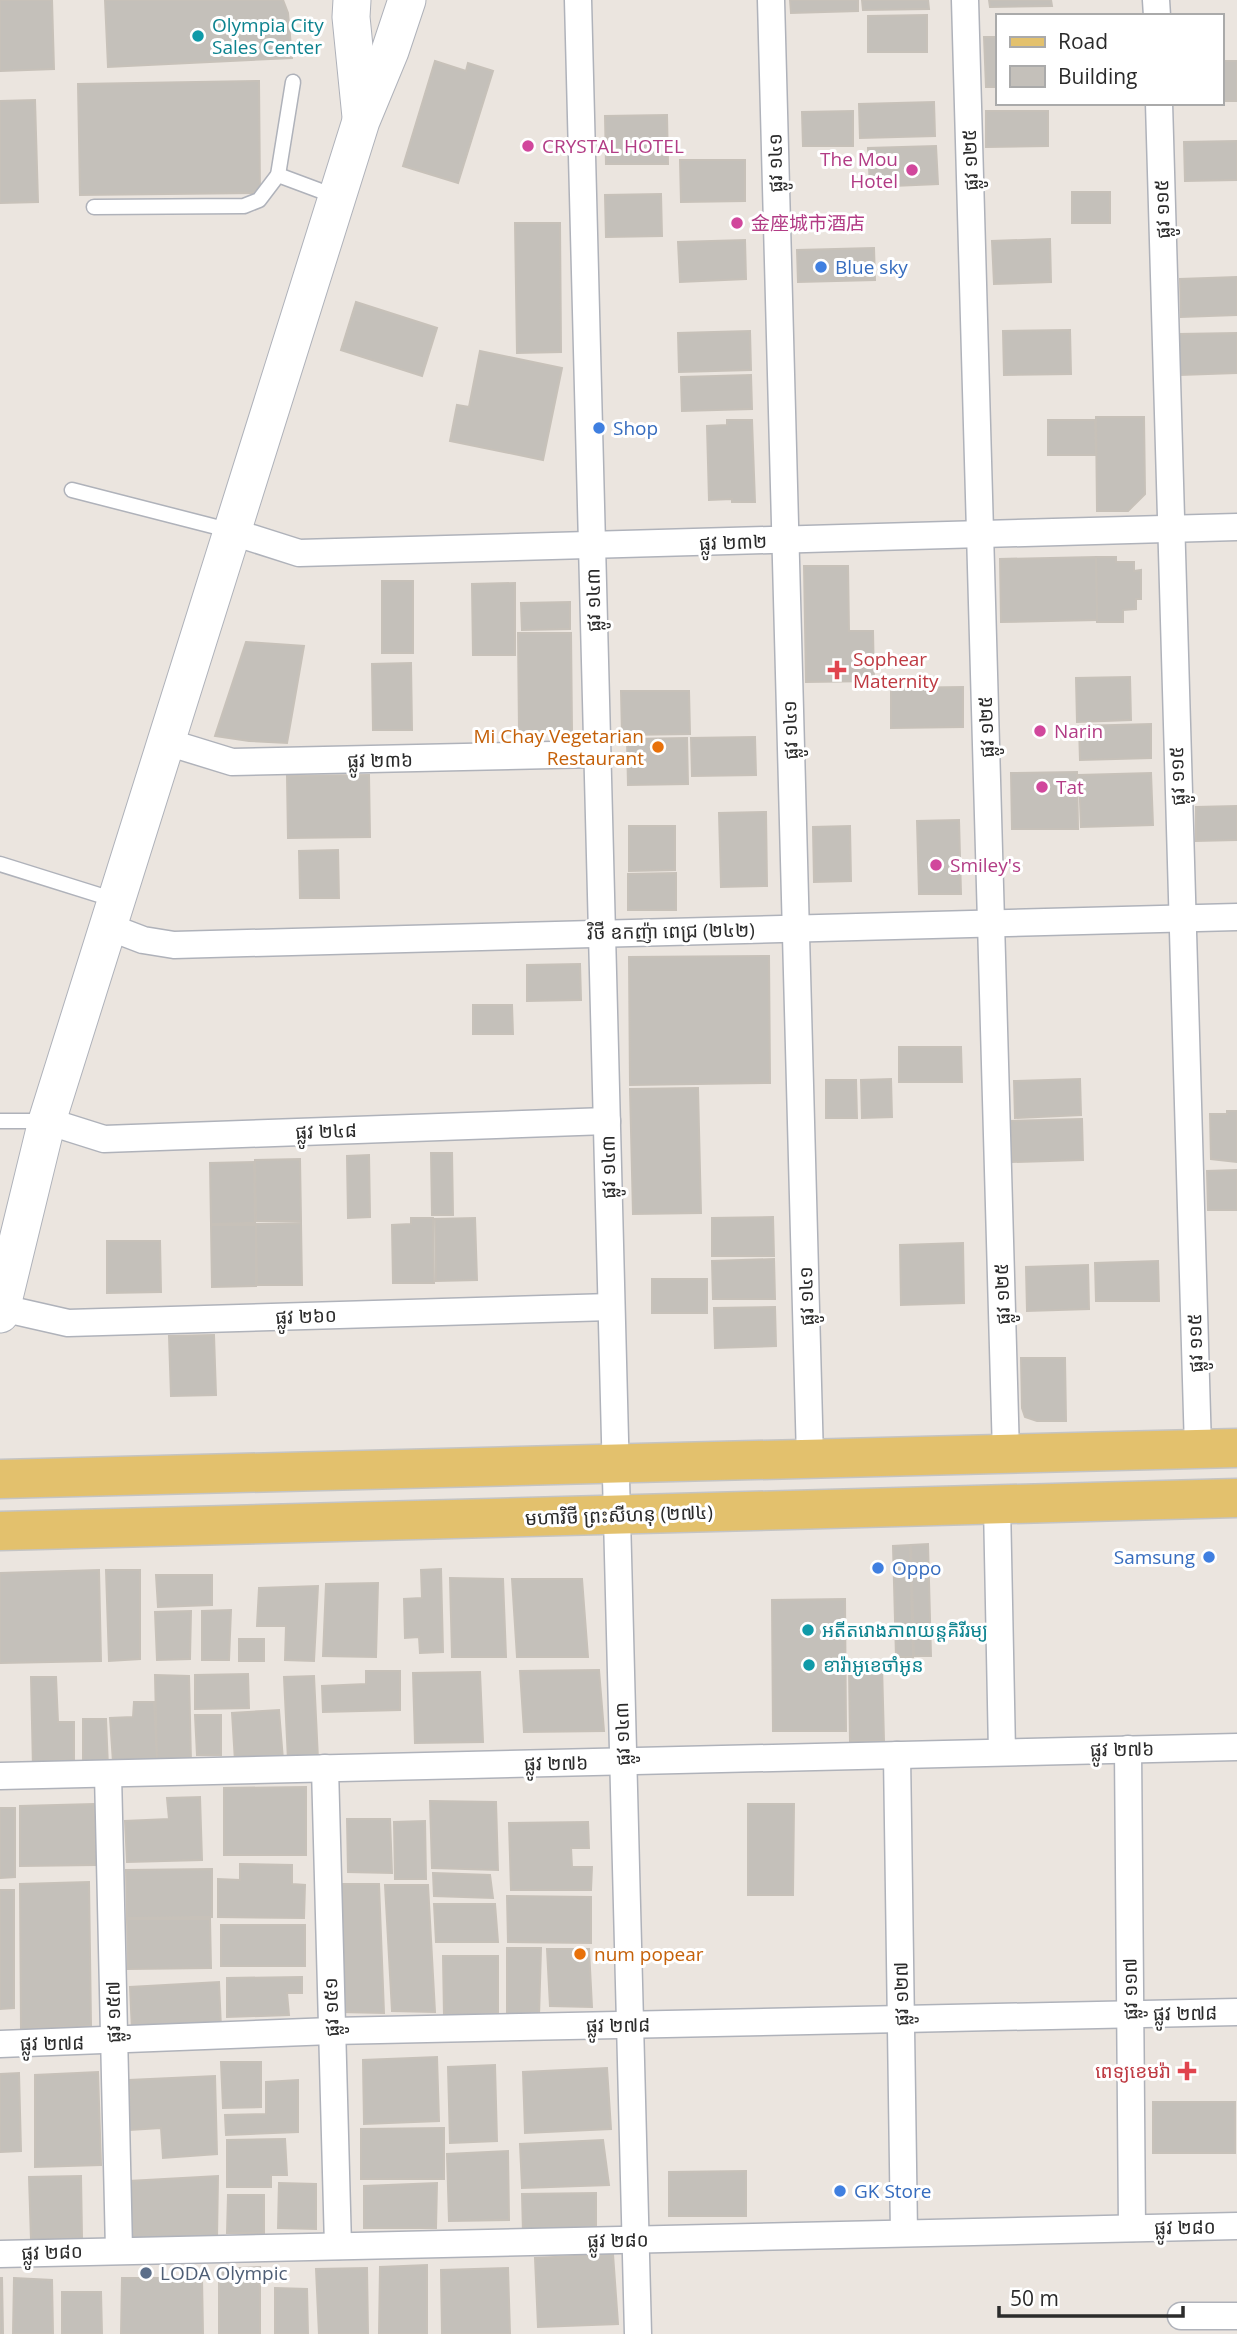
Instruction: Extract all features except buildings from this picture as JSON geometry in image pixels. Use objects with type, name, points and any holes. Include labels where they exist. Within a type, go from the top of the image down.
[{"type":"main road","points":[[0,1479],[1237,1448]]},
{"type":"main road","name":"មហាវិថី ព្រះសីហនុ (២៧៤)","points":[[0,1531],[1237,1498]]},
{"type":"street","points":[[1,1311],[47,1121],[362,121],[407,0]]},
{"type":"street","name":"ផ្លូវ ១៤៣","points":[[578,0],[638,2334]]},
{"type":"street","name":"ផ្លូវ ១៤១","points":[[771,0],[810,1459]]},
{"type":"street","name":"ផ្លូវ ១២៥","points":[[965,0],[1006,1454]]},
{"type":"street","points":[[350,6],[362,121]]},
{"type":"street","name":"ផ្លូវ ១១៥","points":[[1159,105],[1198,1449]]},
{"type":"street","name":"ផ្លូវ ២៣២","points":[[233,532],[299,553],[592,547],[1237,527]]},
{"type":"street","name":"ផ្លូវ ២៣៦","points":[[167,743],[232,762],[597,754]]},
{"type":"street","name":"វិថី ឧកញ៉ា ពេជ្រ (២៤២)","points":[[113,914],[143,940],[174,945],[1237,917]]},
{"type":"street","name":"ផ្លូវ ២៤៨","points":[[47,1121],[104,1139],[607,1121]]},
{"type":"street","name":"ផ្លូវ ២៦០","points":[[1,1311],[68,1323],[611,1307]]},
{"type":"street","points":[[997,1505],[1002,1752]]},
{"type":"street","name":"ផ្លូវ ២៧៦","points":[[0,1776],[1237,1746]]},
{"type":"street","name":"ផ្លូវ ១១៧","points":[[1128,1749],[1132,2228]]},
{"type":"street","name":"ផ្លូវ ១២៧","points":[[897,1755],[904,2233]]},
{"type":"street","name":"ផ្លូវ ១៥១","points":[[325,1768],[338,2246]]},
{"type":"street","name":"ផ្លូវ ១៥៧","points":[[108,1774],[119,2250]]},
{"type":"street","name":"ផ្លូវ ២៧៨","points":[[0,2044],[332,2031],[1237,2012]]},
{"type":"street","name":"ផ្លូវ ២៨០","points":[[0,2254],[1237,2226]]},
{"type":"street","points":[[1181,2316],[1237,2316]]},
{"type":"lane","points":[[94,207],[244,206],[259,200],[278,175],[293,82]]},
{"type":"lane","points":[[278,175],[338,197]]},
{"type":"lane","points":[[72,490],[233,532]]},
{"type":"lane","points":[[0,864],[113,914]]},
{"type":"lane","points":[[0,1121],[47,1121]]},
{"type":"place","name":"Olympia City Sales Center","points":[[198,36]]},
{"type":"place","name":"CRYSTAL HOTEL","points":[[528,146]]},
{"type":"place","name":"The Mou Hotel","points":[[912,170]]},
{"type":"place","name":"金座城市酒店","points":[[737,223]]},
{"type":"place","name":"Blue sky","points":[[821,267]]},
{"type":"place","name":"Shop","points":[[599,428]]},
{"type":"place","name":"Sophear Maternity","points":[[837,670]]},
{"type":"place","name":"Narin","points":[[1040,731]]},
{"type":"place","name":"Mi Chay Vegetarian Restaurant","points":[[658,747]]},
{"type":"place","name":"Tat","points":[[1042,787]]},
{"type":"place","name":"Smiley's","points":[[936,865]]},
{"type":"place","name":"Samsung","points":[[1209,1557]]},
{"type":"place","name":"Oppo","points":[[878,1568]]},
{"type":"place","name":"អតីតរោងភាពយន្តគិរីរម្យ","points":[[808,1630]]},
{"type":"place","name":"ខារ៉ាអូខេចាំអូន","points":[[809,1665]]},
{"type":"place","name":"num popear","points":[[580,1954]]},
{"type":"place","name":"ពេទ្យខេមរ៉ា","points":[[1187,2071]]},
{"type":"place","name":"GK Store","points":[[840,2191]]},
{"type":"place","name":"LODA Olympic","points":[[146,2273]]}]
